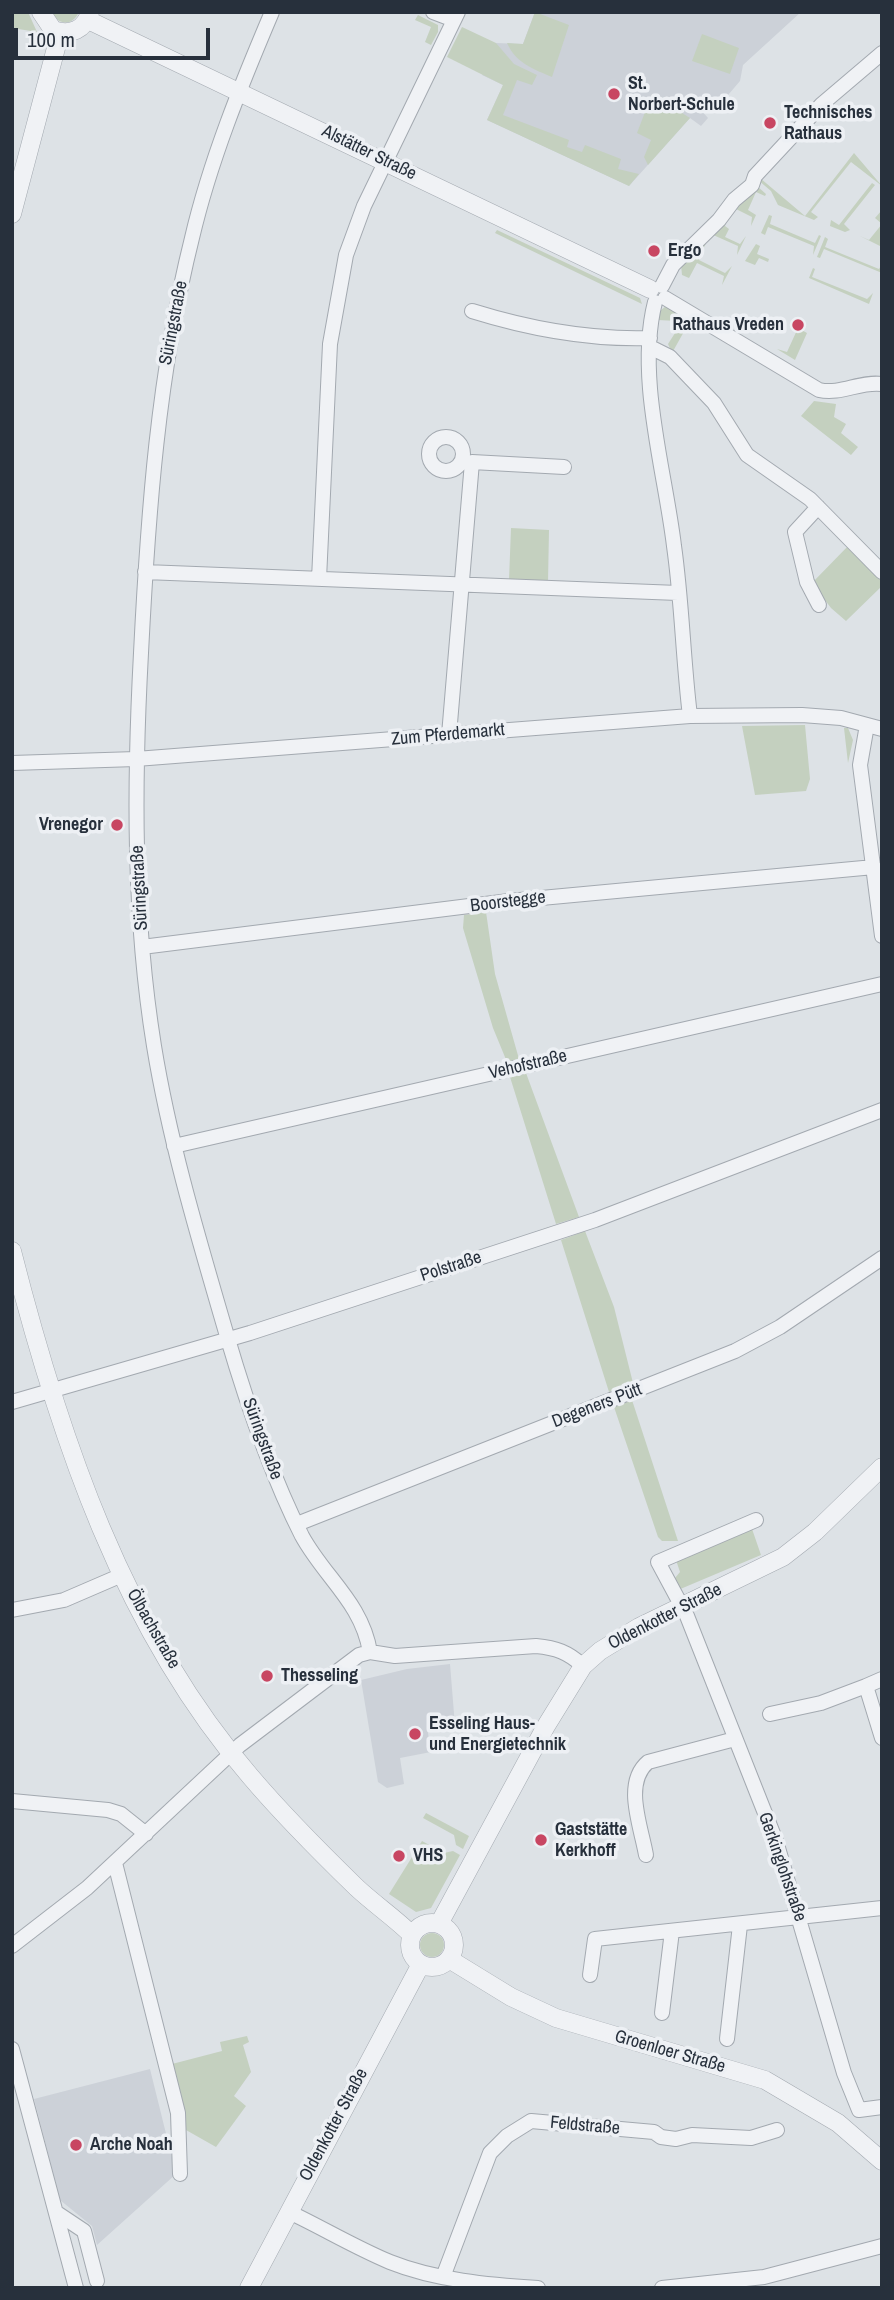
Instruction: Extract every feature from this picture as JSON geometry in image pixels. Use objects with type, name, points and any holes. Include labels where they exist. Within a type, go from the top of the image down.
[{"type":"street","points":[[41,12],[47,25],[60,33],[74,32],[89,16]]},
{"type":"street","name":"Süringstraße","points":[[272,12],[239,90],[192,233],[160,398],[145,572],[136,760],[142,947],[154,1044],[174,1146],[228,1339],[273,1471],[297,1524],[363,1623],[370,1652]]},
{"type":"street","points":[[319,579],[326,399],[334,309],[346,255],[364,206],[456,16],[433,12]]},
{"type":"street","name":"Alstätter Straße","points":[[89,16],[658,294]]},
{"type":"street","points":[[12,214],[60,33]]},
{"type":"street","points":[[690,716],[678,593],[657,434],[650,343],[658,294],[673,265],[719,220],[734,200],[752,185],[755,176],[769,159],[822,104],[882,53]]},
{"type":"street","points":[[658,294],[819,390],[836,391],[869,383],[882,384]]},
{"type":"street","points":[[472,311],[574,335],[650,343],[670,357],[714,403],[747,455],[818,507],[882,572]]},
{"type":"street","points":[[449,735],[463,585],[466,462],[564,467]]},
{"type":"street","points":[[818,507],[796,532],[807,582],[819,605]]},
{"type":"street","points":[[145,572],[678,593]]},
{"type":"street","name":"Zum Pferdemarkt","points":[[12,763],[136,760],[690,716],[802,715],[841,718],[882,729]]},
{"type":"street","points":[[867,725],[860,765],[882,936]]},
{"type":"street","name":"Boorstegge","points":[[142,947],[509,901],[874,867]]},
{"type":"street","name":"Vehofstraße","points":[[174,1146],[882,984]]},
{"type":"street","name":"Polstraße","points":[[12,1402],[228,1339],[595,1220],[882,1110]]},
{"type":"street","name":"Ölbachstraße","points":[[12,1251],[61,1389],[80,1475],[122,1575],[166,1655],[231,1754],[333,1864],[412,1935]]},
{"type":"street","name":"Degeners Pütt","points":[[297,1524],[734,1351],[780,1327],[882,1258]]},
{"type":"street","name":"Oldenkotter Straße","points":[[439,1924],[546,1726],[583,1666],[615,1641],[783,1557],[815,1532],[882,1467]]},
{"type":"street","name":"Gerkinglohstraße","points":[[756,1520],[658,1562],[681,1608],[776,1841],[801,1918],[844,2073],[859,2110],[882,2108]]},
{"type":"street","points":[[12,1610],[64,1600],[122,1575]]},
{"type":"street","points":[[12,1946],[115,1863],[231,1754],[359,1655],[370,1652],[395,1656],[536,1646],[555,1648],[571,1655],[583,1666]]},
{"type":"street","points":[[770,1714],[821,1703],[882,1679]]},
{"type":"street","points":[[866,1686],[882,1738]]},
{"type":"street","points":[[646,1855],[634,1782],[638,1770],[648,1762],[734,1739]]},
{"type":"street","points":[[12,1801],[108,1810],[121,1814],[146,1834]]},
{"type":"street","points":[[115,1863],[178,2113],[180,2174]]},
{"type":"street","points":[[590,1975],[595,1939],[882,1908]]},
{"type":"street","points":[[426,1924],[439,1924],[453,1939],[449,1959],[436,1967],[421,1964],[411,1948],[412,1935],[426,1924]]},
{"type":"street","points":[[727,2039],[740,1925]]},
{"type":"street","points":[[662,2013],[673,1931]]},
{"type":"street","name":"Groenloer Straße","points":[[449,1959],[472,1976],[556,2018],[765,2080],[838,2123],[882,2161]]},
{"type":"street","name":"Oldenkotter Straße","points":[[249,2288],[421,1964]]},
{"type":"street","points":[[12,2049],[76,2288]]},
{"type":"street","name":"Feldstraße","points":[[443,2277],[491,2153],[507,2136],[531,2122],[654,2132],[661,2137],[676,2139],[692,2135],[751,2138],[777,2130]]},
{"type":"street","points":[[289,2211],[344,2242],[393,2263],[443,2277],[538,2288]]},
{"type":"street","points":[[57,2213],[84,2231],[97,2281]]},
{"type":"street","points":[[662,2288],[764,2277],[882,2246]]},
{"type":"shaded area","name":"St. Norbert-Schule","points":[[535,12],[801,12],[743,65],[740,81],[717,108],[708,100],[700,109],[708,118],[701,126],[690,118],[629,186],[487,120],[503,85],[482,75],[496,43],[523,44]]},
{"type":"shaded area","points":[[450,1664],[455,1726],[427,1727],[431,1752],[400,1758],[404,1784],[387,1788],[378,1782],[361,1680],[407,1669]]},
{"type":"shaded area","points":[[150,2069],[176,2174],[97,2245],[92,2226],[60,2200],[34,2099]]},
{"type":"green space","points":[[12,12],[28,12],[37,32],[12,28]]},
{"type":"green space","points":[[51,12],[79,12],[73,20],[61,22]]},
{"type":"green space","points":[[535,12],[569,25],[552,77],[520,60],[507,43],[523,44]]},
{"type":"green space","points":[[418,15],[438,25],[438,32],[431,45],[425,42],[431,27],[415,20]]},
{"type":"green space","points":[[462,27],[496,43],[514,64],[537,75],[532,85],[517,80],[503,115],[569,140],[567,147],[582,152],[585,145],[621,159],[618,169],[639,174],[629,186],[487,120],[503,85],[447,57]]},
{"type":"green space","points":[[702,34],[739,48],[730,74],[692,61]]},
{"type":"green space","points":[[652,94],[690,118],[648,165],[644,157],[651,140],[637,133]]},
{"type":"green space","points":[[854,153],[882,186],[851,162],[811,212],[818,217],[814,220],[778,205],[771,191],[758,180],[760,178],[805,216]]},
{"type":"green space","points":[[872,183],[875,185],[844,224],[850,230],[845,232],[830,226],[831,220],[839,225]]},
{"type":"green space","points":[[757,186],[766,194],[765,196],[756,192],[748,210],[756,215],[751,226],[752,217],[734,208]]},
{"type":"green space","points":[[882,210],[882,224],[875,218]]},
{"type":"green space","points":[[769,215],[772,216],[770,224],[815,243],[819,235],[821,236],[813,255],[814,246],[768,227],[765,235],[761,233]]},
{"type":"green space","points":[[725,217],[728,219],[725,226],[729,229],[725,237],[740,244],[746,236],[737,255],[738,246],[711,234],[703,249],[698,247]]},
{"type":"green space","points":[[882,224],[882,247],[860,236],[869,240]]},
{"type":"green space","points":[[497,230],[640,298],[642,304],[495,233]]},
{"type":"green space","points":[[825,237],[828,239],[825,247],[879,269],[882,264],[882,273],[824,249],[820,258],[817,257]]},
{"type":"green space","points":[[756,244],[760,246],[757,254],[769,259],[768,262],[759,258],[755,265],[745,261]]},
{"type":"green space","points":[[696,249],[702,252],[699,260],[725,273],[732,266],[722,285],[724,276],[697,263],[689,278],[682,275],[681,265]]},
{"type":"green space","points":[[813,268],[812,277],[867,299],[873,293],[869,304],[809,278]]},
{"type":"green space","points":[[666,306],[683,313],[677,321],[658,320],[660,311]]},
{"type":"green space","points":[[684,319],[699,329],[686,328],[672,353],[668,344]]},
{"type":"green space","points":[[798,328],[807,333],[795,360],[777,349],[787,352]]},
{"type":"green space","points":[[814,401],[836,404],[834,417],[846,424],[841,433],[858,447],[851,455],[801,416]]},
{"type":"green space","points":[[511,528],[549,530],[548,582],[509,580]]},
{"type":"green space","points":[[849,545],[882,578],[882,586],[846,621],[831,608],[812,583]]},
{"type":"green space","points":[[805,725],[810,779],[806,791],[755,795],[742,726]]},
{"type":"green space","points":[[844,728],[848,728],[853,740],[848,763]]},
{"type":"green space","points":[[486,912],[495,974],[519,1059],[507,1062],[493,1028],[463,928],[464,915]]},
{"type":"green space","points":[[526,1073],[579,1217],[556,1224],[510,1077]]},
{"type":"green space","points":[[585,1231],[614,1307],[633,1383],[609,1392],[561,1240]]},
{"type":"green space","points":[[632,1400],[678,1541],[662,1541],[658,1537],[614,1407]]},
{"type":"green space","points":[[751,1526],[761,1555],[678,1590],[675,1578],[680,1572],[676,1560]]},
{"type":"green space","points":[[426,1813],[469,1836],[463,1849],[456,1845],[454,1835],[423,1818]]},
{"type":"green space","points":[[422,1841],[444,1853],[453,1851],[460,1855],[431,1908],[416,1912],[389,1894]]},
{"type":"green space","points":[[432,1933],[441,1936],[444,1945],[441,1954],[432,1957],[423,1954],[420,1945],[423,1936]]},
{"type":"green space","points":[[247,2036],[249,2042],[243,2045],[251,2072],[234,2096],[246,2106],[216,2147],[186,2130],[172,2064],[222,2051],[220,2042]]},
{"type":"place","name":"St. Norbert-Schule","points":[[614,94]]},
{"type":"place","name":"Technisches Rathaus","points":[[770,123]]},
{"type":"place","name":"Ergo","points":[[654,251]]},
{"type":"place","name":"Rathaus Vreden","points":[[798,325]]},
{"type":"place","name":"Vrenegor","points":[[117,825]]},
{"type":"place","name":"Thesseling","points":[[267,1676]]},
{"type":"place","name":"Esseling Haus- und Energietechnik","points":[[415,1734]]},
{"type":"place","name":"Gaststätte Kerkhoff","points":[[541,1840]]},
{"type":"place","name":"VHS","points":[[399,1856]]},
{"type":"place","name":"Arche Noah","points":[[76,2145]]}]
